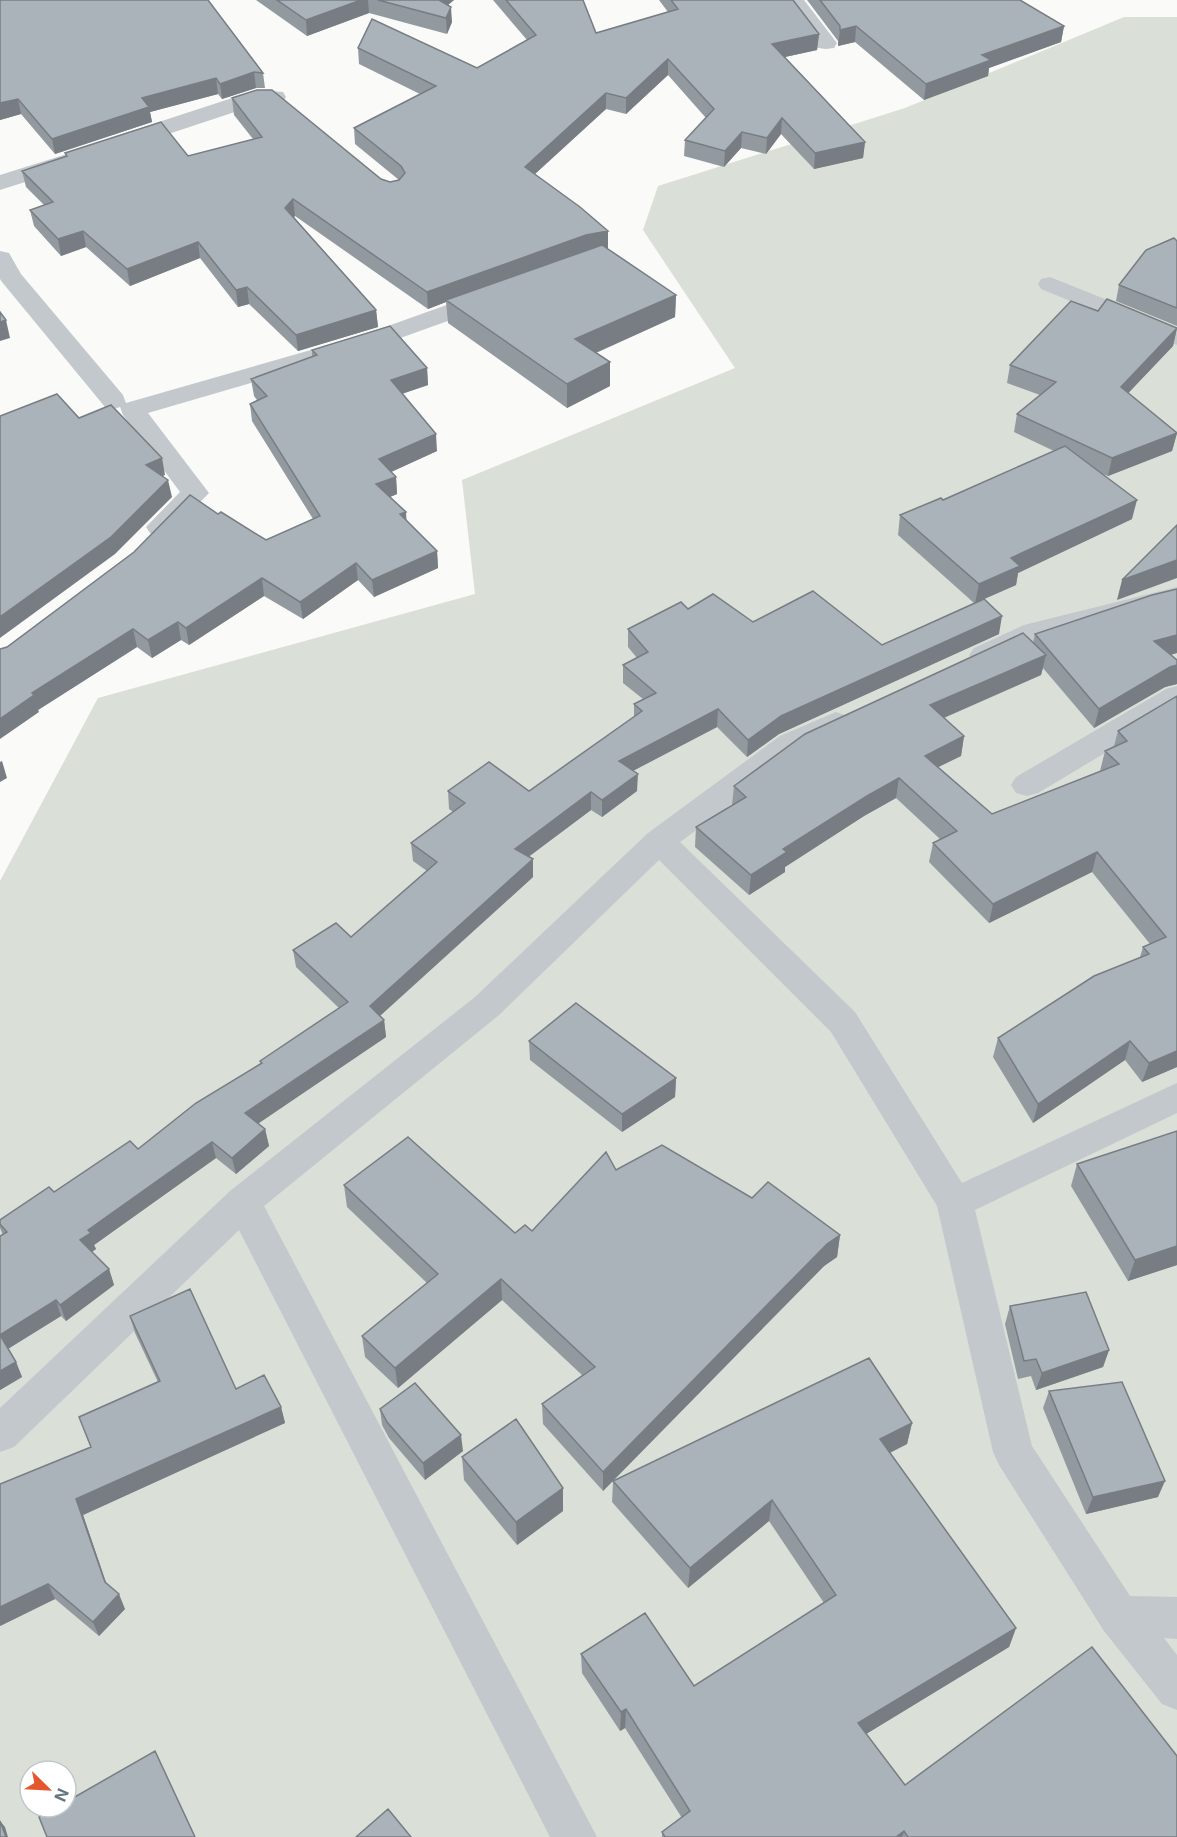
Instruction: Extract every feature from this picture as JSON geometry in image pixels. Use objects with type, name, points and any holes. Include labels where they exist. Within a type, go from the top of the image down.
[{"type":"street","points":[[793,0],[826,43]]},
{"type":"street","points":[[0,183],[257,97],[280,98],[289,105]]},
{"type":"street","points":[[4,272],[114,401]]},
{"type":"street","points":[[1050,284],[1177,337]]},
{"type":"street","points":[[141,547],[195,493],[132,409],[369,341],[510,290]]},
{"type":"street","points":[[960,666],[1034,632],[1177,596]]},
{"type":"street","points":[[1027,785],[1177,696]]},
{"type":"street","points":[[0,1434],[243,1202],[487,1006],[659,841],[791,744],[865,710]]},
{"type":"street","points":[[659,841],[843,1022],[955,1203],[1013,1452],[1119,1616],[1177,1689]]},
{"type":"street","points":[[955,1203],[1177,1097]]},
{"type":"street","points":[[243,1202],[574,1837]]},
{"type":"street","points":[[1119,1616],[1177,1618]]},
{"type":"shaded area","points":[[1124,17],[1177,17],[1177,1837],[0,1837],[0,881],[98,698],[475,594],[462,480],[735,368],[643,230],[658,186],[905,108]]},
{"type":"building","points":[[0,0],[208,0],[263,73],[254,72],[220,84],[216,78],[142,98],[149,107],[52,139],[18,99],[0,103]]},
{"type":"building","points":[[277,0],[361,0],[306,20]]},
{"type":"building","points":[[378,0],[439,0],[451,7],[446,18]]},
{"type":"building","points":[[506,0],[583,0],[596,33],[678,9],[671,0],[793,0],[819,34],[772,44],[865,142],[815,153],[782,118],[767,138],[742,132],[725,151],[685,140],[714,109],[668,59],[626,98],[606,93],[525,167],[580,207],[608,231],[586,235],[427,292],[293,199],[285,208],[376,310],[296,335],[247,287],[236,290],[198,242],[127,269],[83,231],[58,239],[30,210],[53,202],[22,171],[67,156],[65,153],[161,122],[188,156],[262,137],[232,98],[257,90],[272,90],[381,179],[390,182],[399,180],[405,173],[401,166],[354,128],[436,86],[358,48],[372,19],[477,68],[536,35]]},
{"type":"building","points":[[820,0],[1020,0],[1064,26],[982,55],[991,60],[926,84],[856,26],[840,30],[840,26]]},
{"type":"building","points":[[1174,238],[1177,241],[1177,308],[1119,285],[1146,250]]},
{"type":"building","points":[[602,245],[676,295],[575,339],[610,362],[567,384],[446,300]]},
{"type":"building","points":[[1107,299],[1177,328],[1121,387],[1177,433],[1112,458],[1017,414],[1056,382],[1010,365],[1071,301],[1098,311]]},
{"type":"building","points":[[0,312],[6,320],[0,322]]},
{"type":"building","points":[[390,326],[427,368],[391,380],[436,434],[379,459],[396,477],[376,484],[406,512],[400,514],[437,551],[372,580],[356,563],[300,602],[262,578],[186,628],[178,622],[148,640],[133,629],[32,693],[34,695],[0,719],[0,649],[7,647],[134,552],[190,495],[218,514],[221,512],[266,540],[320,516],[250,404],[267,396],[251,379],[317,355],[312,350]]},
{"type":"building","points":[[57,394],[79,418],[111,405],[162,458],[146,465],[168,480],[111,537],[0,617],[0,416]]},
{"type":"building","points":[[1065,446],[1137,500],[1011,558],[1020,566],[979,584],[900,515],[941,498],[943,500]]},
{"type":"building","points":[[1177,525],[1177,560],[1122,580]]},
{"type":"building","points":[[1177,589],[1177,635],[1154,641],[1177,660],[1177,665],[1099,709],[1035,634],[1152,595]]},
{"type":"building","points":[[813,591],[882,645],[984,599],[1002,616],[781,716],[748,740],[718,709],[619,761],[638,774],[602,800],[591,792],[515,849],[533,859],[370,1006],[384,1020],[245,1113],[265,1129],[232,1158],[212,1142],[88,1230],[91,1233],[80,1240],[109,1269],[60,1305],[56,1300],[0,1335],[0,1236],[7,1232],[0,1224],[0,1220],[49,1187],[54,1192],[130,1141],[138,1149],[196,1103],[262,1063],[260,1061],[348,1002],[293,950],[336,923],[351,937],[437,862],[411,843],[465,803],[448,791],[489,762],[529,791],[642,711],[634,704],[656,693],[623,665],[648,652],[628,629],[681,602],[688,609],[713,594],[753,622]]},
{"type":"building","points":[[1023,633],[1046,655],[930,705],[964,736],[925,756],[992,814],[1119,764],[1105,751],[1127,741],[1118,731],[1177,696],[1177,1051],[1149,1063],[1130,1041],[1038,1104],[998,1038],[1094,976],[1149,954],[1143,947],[1166,937],[1097,852],[993,904],[933,843],[957,831],[899,778],[783,849],[787,852],[751,875],[696,827],[746,797],[734,786],[805,734]]},
{"type":"building","points":[[576,1003],[676,1078],[622,1114],[529,1041]]},
{"type":"building","points":[[1177,1131],[1177,1246],[1135,1260],[1077,1164]]},
{"type":"building","points":[[408,1137],[515,1233],[525,1225],[532,1231],[606,1152],[616,1170],[662,1145],[752,1198],[768,1182],[840,1235],[827,1244],[603,1472],[542,1404],[595,1367],[501,1279],[395,1368],[362,1336],[438,1274],[344,1185]]},
{"type":"building","points":[[190,1289],[236,1389],[264,1375],[281,1407],[76,1499],[105,1582],[119,1594],[93,1622],[48,1584],[0,1607],[0,1484],[91,1447],[79,1417],[160,1381],[130,1316]]},
{"type":"building","points":[[1086,1292],[1109,1350],[1042,1373],[1036,1359],[1024,1361],[1010,1306]]},
{"type":"building","points":[[0,1335],[16,1362],[0,1371]]},
{"type":"building","points":[[869,1358],[912,1423],[880,1439],[1016,1628],[858,1723],[905,1785],[1092,1647],[1177,1756],[1177,1837],[908,1837],[904,1831],[896,1837],[665,1837],[662,1832],[690,1811],[626,1709],[621,1712],[581,1654],[645,1613],[694,1686],[836,1595],[772,1500],[690,1568],[613,1481]]},
{"type":"building","points":[[1122,1382],[1165,1481],[1093,1497],[1049,1391]]},
{"type":"building","points":[[415,1383],[461,1435],[423,1463],[387,1422],[380,1409]]},
{"type":"building","points":[[516,1419],[563,1488],[516,1522],[462,1457]]},
{"type":"building","points":[[155,1751],[195,1837],[47,1837],[40,1819],[78,1819],[78,1795]]},
{"type":"building","points":[[388,1809],[411,1837],[356,1837]]},
{"type":"building","points":[[0,1821],[6,1837],[0,1837]]}]
